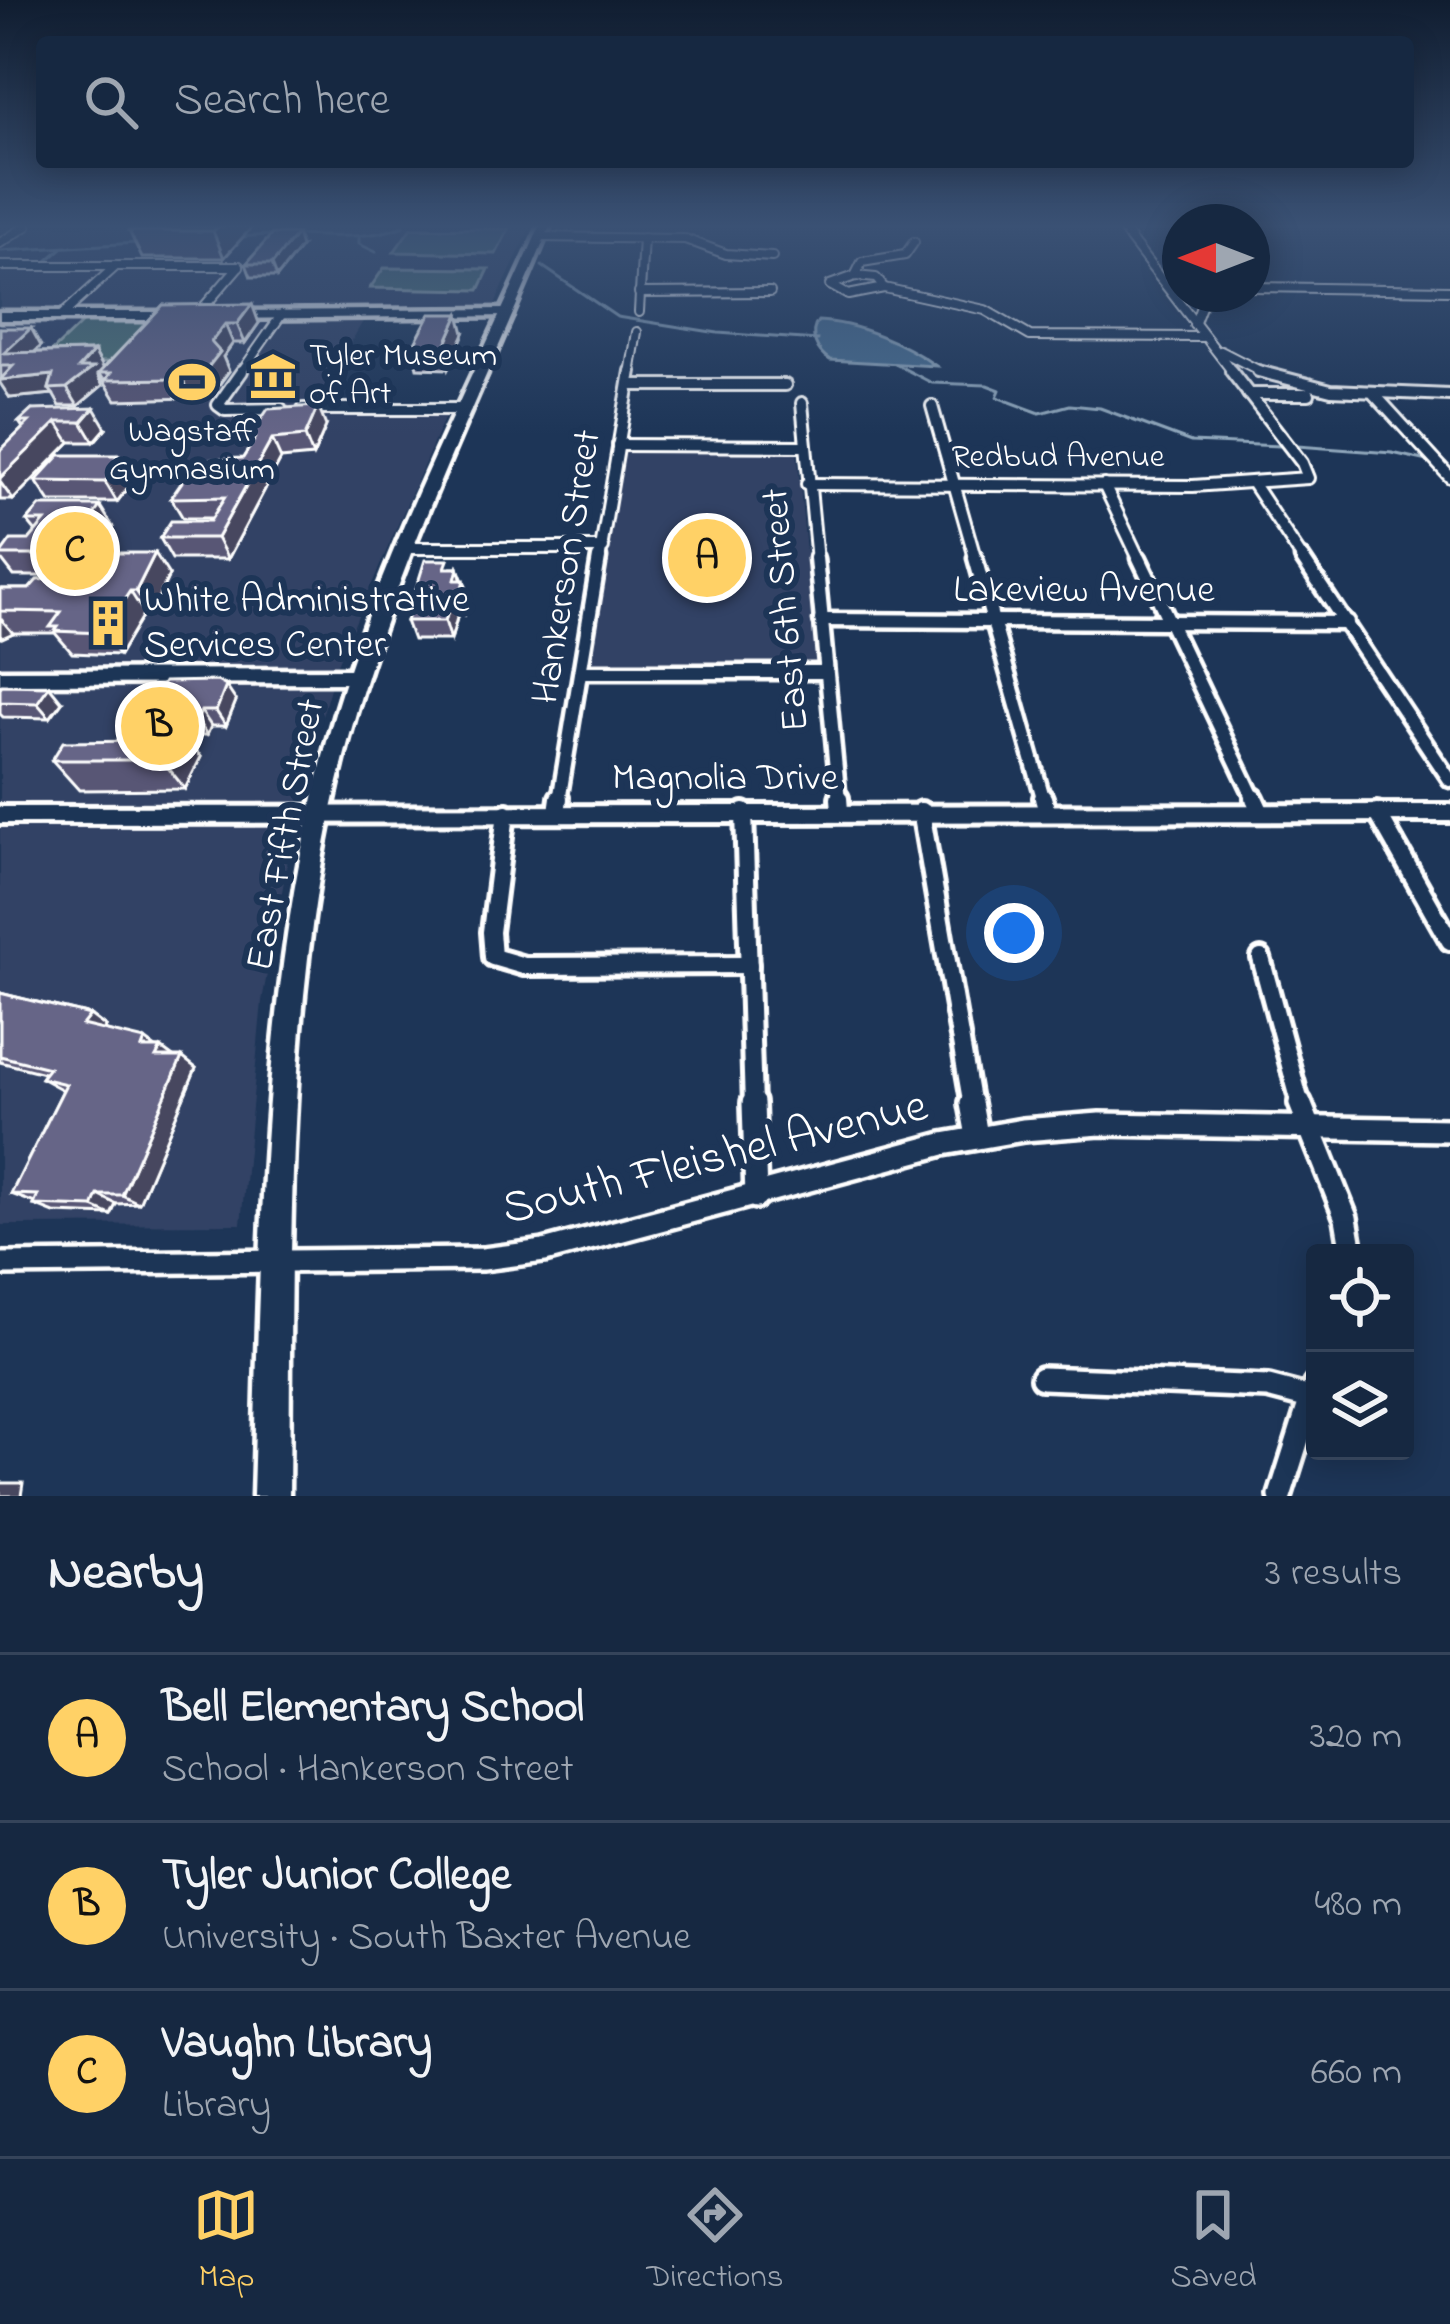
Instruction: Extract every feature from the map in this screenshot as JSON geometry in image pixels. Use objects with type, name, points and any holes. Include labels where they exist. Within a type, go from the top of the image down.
[{"type":"main road","name":"East Fifth Street","points":[[271,1496],[292,983],[320,814],[357,676],[515,296]]},
{"type":"main road","points":[[0,316],[508,313]]},
{"type":"main road","points":[[0,677],[357,676]]},
{"type":"street","points":[[61,316],[83,296]]},
{"type":"street","points":[[196,316],[213,296]]},
{"type":"street","points":[[639,296],[639,312]]},
{"type":"street","points":[[916,296],[991,314],[1022,326],[1030,336],[1204,339],[1261,375],[1346,393]]},
{"type":"street","points":[[1184,312],[1248,394],[1450,394]]},
{"type":"street","points":[[1193,325],[1199,312]]},
{"type":"street","points":[[282,314],[218,403],[220,409],[466,409]]},
{"type":"street","name":"Hankerson Street","points":[[557,812],[637,332]]},
{"type":"street","points":[[629,385],[785,385]]},
{"type":"street","name":"Redbud Avenue","points":[[807,484],[1252,484],[1308,478],[1302,463],[1248,394]]},
{"type":"street","points":[[1374,394],[1450,477]]},
{"type":"street","name":"East 6th Street","points":[[802,403],[840,811]]},
{"type":"street","points":[[932,406],[1047,812]]},
{"type":"street","points":[[618,445],[804,446]]},
{"type":"street","points":[[1252,484],[1450,780]]},
{"type":"street","points":[[1104,485],[1261,813]]},
{"type":"street","points":[[408,548],[603,548]]},
{"type":"street","name":"Lakeview Avenue","points":[[821,620],[1346,622]]},
{"type":"street","points":[[583,672],[824,672]]},
{"type":"street","points":[[921,811],[977,1136]]},
{"type":"street","points":[[744,812],[756,1197]]},
{"type":"street","points":[[1377,812],[1450,941]]},
{"type":"street","points":[[506,813],[490,932],[493,957],[524,966],[749,965]]},
{"type":"street","name":"Magnolia Drive","points":[[0,814],[1450,813]]},
{"type":"street","points":[[1261,958],[1310,1128],[1346,1218],[1350,1244]]},
{"type":"street","name":"South Fleishel Avenue","points":[[0,1264],[514,1256],[756,1197],[977,1136],[1100,1124],[1450,1130]]},
{"type":"street","points":[[1042,1378],[1306,1391]]},
{"type":"street","points":[[1280,1496],[1306,1412]]},
{"type":"shaded area","points":[[0,296],[499,296],[489,317],[366,316],[317,401],[451,403],[337,664],[301,788],[262,1001],[241,1224],[0,1225]]},
{"type":"shaded area","points":[[818,321],[880,336],[936,366],[830,360],[815,342]]},
{"type":"shaded area","points":[[623,449],[797,450],[816,666],[592,666]]},
{"type":"green space","points":[[83,322],[160,322],[123,362],[41,362]]},
{"type":"building","points":[[252,304],[237,324],[225,324],[211,342],[220,352],[206,370],[182,379],[105,380],[111,373],[99,373],[163,305]]},
{"type":"building","points":[[430,314],[459,314],[443,350],[412,348]]},
{"type":"building","points":[[0,328],[31,328],[4,353],[94,351],[79,368],[93,368],[67,388],[49,389],[53,375],[0,380],[13,366],[0,366]]},
{"type":"building","points":[[318,406],[305,436],[272,439],[217,538],[160,538],[171,521],[210,521],[225,497],[171,498],[197,460],[243,458],[255,439],[248,439],[268,409]]},
{"type":"building","points":[[94,408],[82,422],[57,422],[0,478],[0,451],[29,422],[19,422],[32,410]]},
{"type":"building","points":[[60,455],[124,458],[105,482],[36,481]]},
{"type":"building","points":[[40,506],[100,506],[61,555],[0,555],[11,540],[29,540],[45,521],[27,521]]},
{"type":"building","points":[[107,553],[155,553],[136,591],[130,591],[102,633],[55,631],[58,627],[50,627],[61,612],[0,611],[0,589],[29,589],[37,580],[91,576]]},
{"type":"building","points":[[425,560],[448,560],[445,568],[458,568],[455,580],[464,580],[460,595],[453,595],[445,621],[406,621]]},
{"type":"building","points":[[217,681],[226,686],[216,711],[201,711],[197,720],[177,720],[187,701],[159,702],[152,715],[123,715],[131,701],[154,701],[164,682]]},
{"type":"building","points":[[2,685],[49,686],[37,703],[0,702]]},
{"type":"building","points":[[156,727],[179,727],[162,760],[52,760],[63,742],[147,741]]},
{"type":"building","points":[[0,993],[90,1015],[82,1025],[145,1040],[142,1048],[161,1048],[156,1057],[182,1057],[122,1195],[98,1195],[93,1207],[34,1205],[38,1195],[11,1194],[66,1084],[41,1078],[49,1068],[0,1056]]},
{"type":"waterway","points":[[586,296],[617,317],[718,333],[818,340]]},
{"type":"waterway","points":[[895,364],[932,383],[987,385],[1000,390],[997,397],[1040,413],[1070,405],[1100,408],[1191,442],[1280,446]]},
{"type":"waterway","points":[[1297,446],[1392,453],[1428,461]]},
{"type":"place","name":"Tyler Museum of Art","points":[[273,376]]},
{"type":"place","name":"Wagstaff Gymnasium","points":[[192,382]]},
{"type":"place","name":"Vaughn Library","points":[[75,551]]},
{"type":"place","name":"Bell Elementary School","points":[[707,558]]},
{"type":"place","name":"White Administrative Services Center","points":[[108,623]]},
{"type":"place","name":"Tyler Junior College","points":[[160,726]]}]
